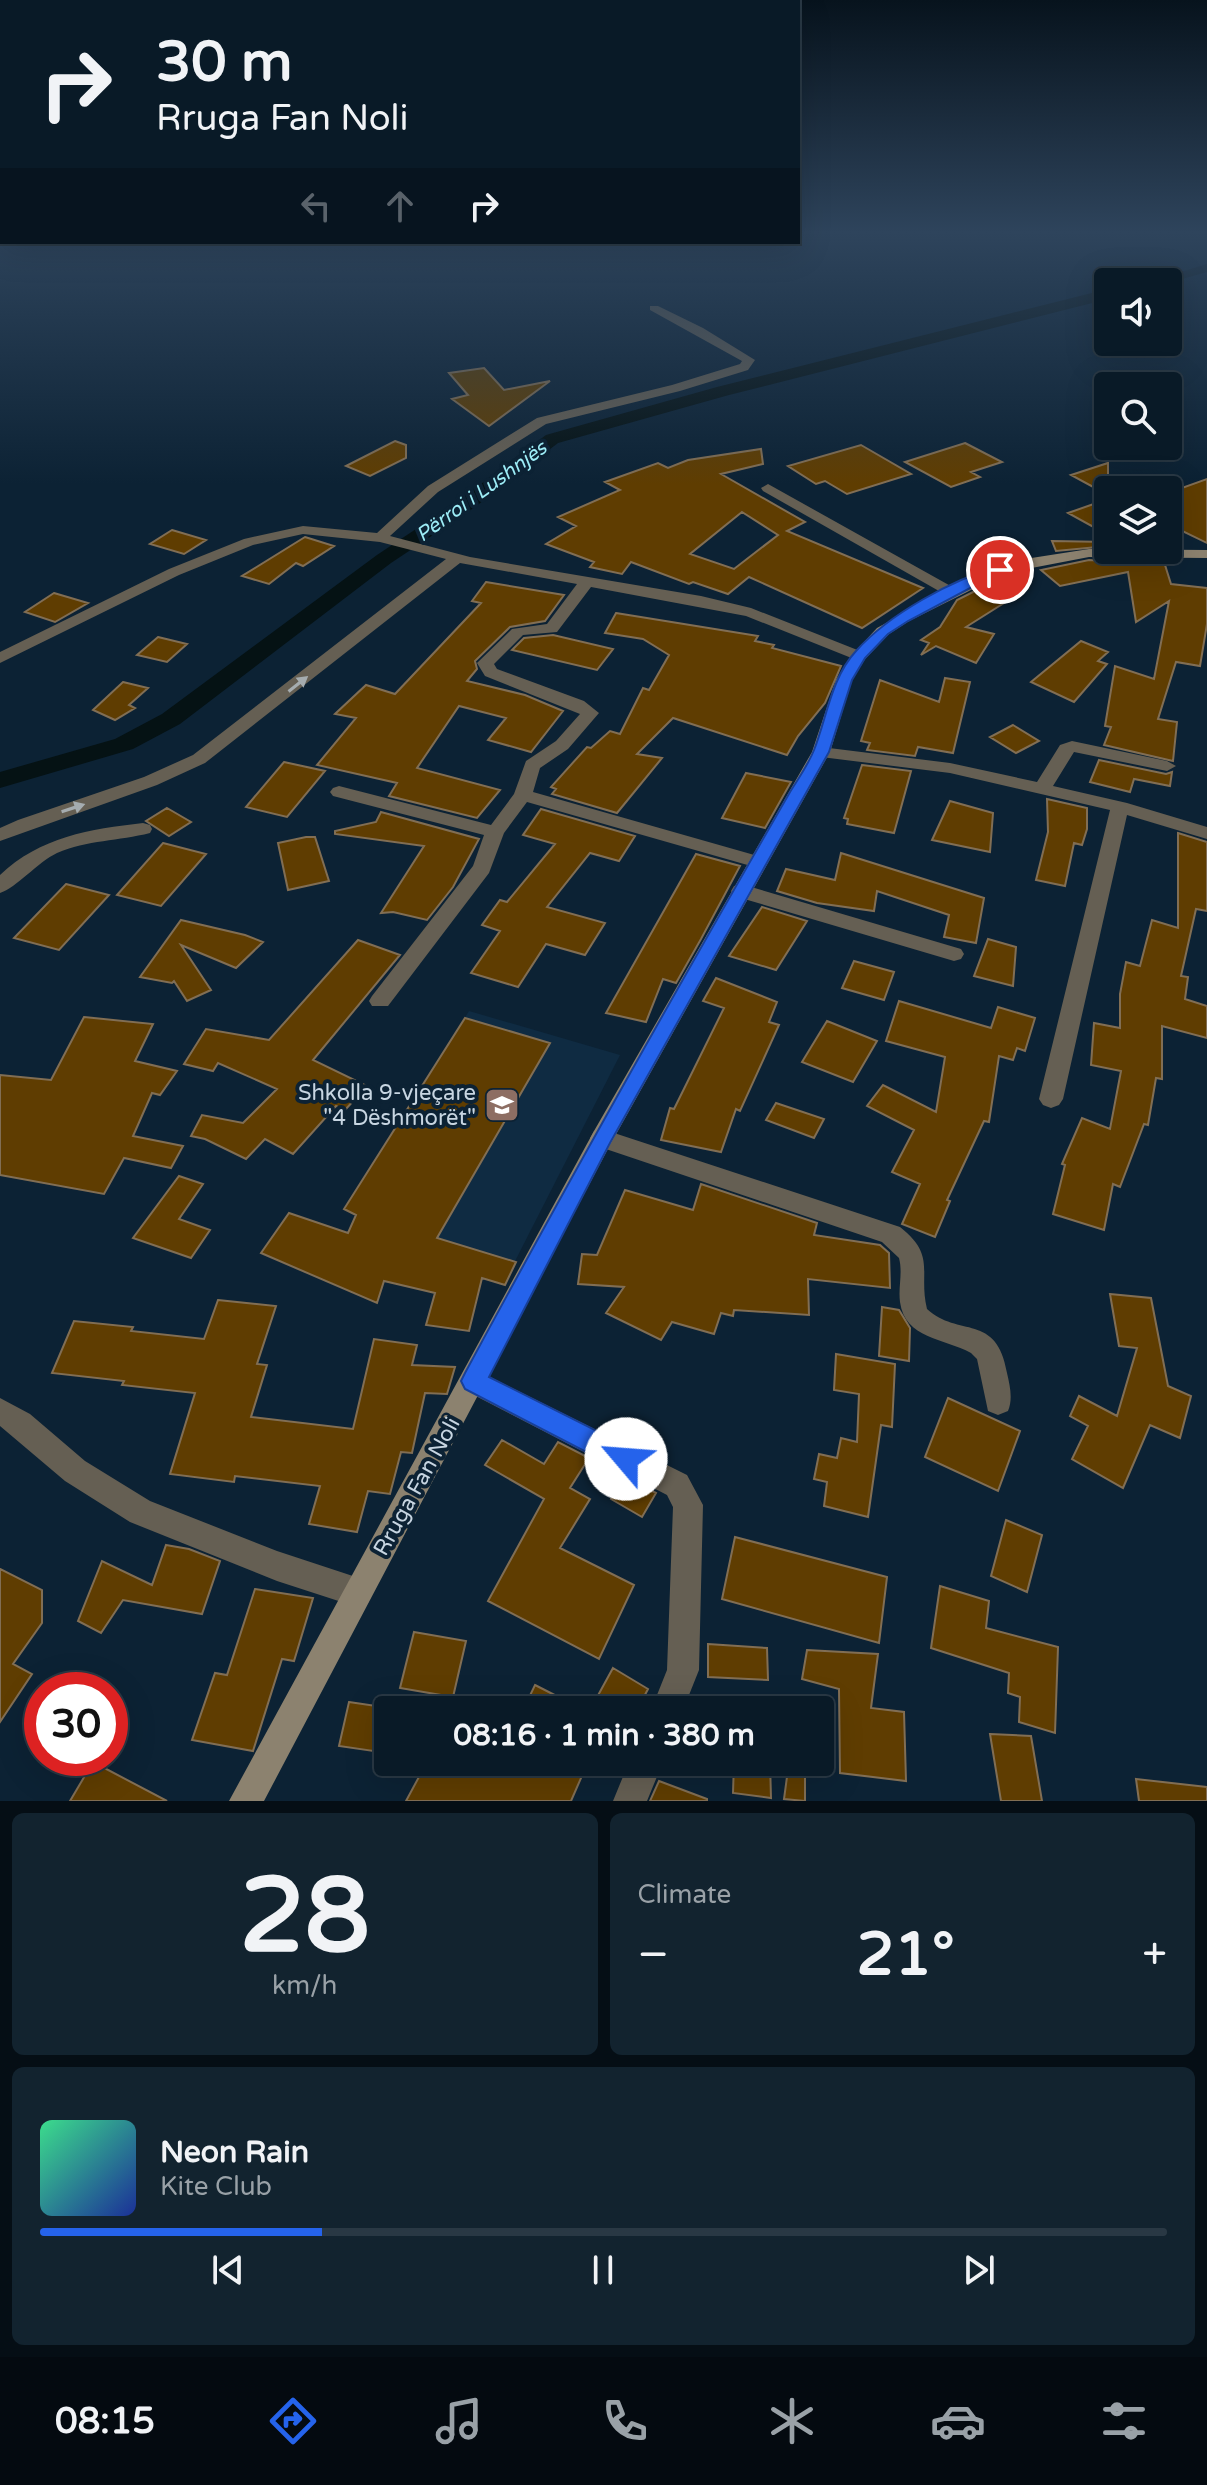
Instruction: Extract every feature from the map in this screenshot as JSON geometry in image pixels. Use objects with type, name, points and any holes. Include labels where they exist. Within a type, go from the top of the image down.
[{"type":"main road","name":"Rruga Fan Noli","points":[[246,1801],[602,1138],[821,752],[844,680],[859,656],[883,631],[951,592],[1000,570],[1058,557],[1129,552],[1207,554]]},
{"type":"street","points":[[384,538],[433,489],[542,421],[676,388],[744,367],[749,360],[670,316]]},
{"type":"street","points":[[768,488],[951,592]]},
{"type":"street","points":[[0,658],[174,572],[260,538],[303,530],[384,538],[448,556],[726,606],[859,656]]},
{"type":"street","points":[[0,835],[32,821],[163,777],[199,759],[448,556]]},
{"type":"street","points":[[380,1001],[482,868],[495,832],[523,795],[532,765],[562,745],[590,713],[578,705],[491,672],[485,663],[511,634],[526,627],[551,629],[587,581]]},
{"type":"street","points":[[1043,788],[1066,749],[1072,746],[1167,766]]},
{"type":"street","points":[[821,752],[950,768],[1120,807],[1207,833]]},
{"type":"street","points":[[339,792],[495,832]]},
{"type":"street","points":[[523,795],[758,862]]},
{"type":"street","points":[[1051,1099],[1120,807]]},
{"type":"street","points":[[0,886],[14,871],[53,846],[94,834],[143,829]]},
{"type":"street","points":[[741,891],[954,954]]},
{"type":"street","points":[[602,1138],[891,1234],[908,1244],[914,1265],[913,1308],[921,1321],[982,1343],[991,1357],[998,1402]]},
{"type":"street","points":[[474,1381],[677,1485],[688,1505],[683,1670],[673,1696]]},
{"type":"street","points":[[0,1411],[20,1423],[75,1471],[140,1512],[277,1566],[357,1592]]},
{"type":"street","points":[[630,1801],[640,1776]]},
{"type":"shaded area","name":"Shkolla 9-vjeçare \"4 Dëshmorët\"","points":[[469,1011],[620,1055],[512,1267],[344,1210]]},
{"type":"building","points":[[484,368],[504,390],[550,381],[489,426],[452,399],[468,395],[449,373]]},
{"type":"building","points":[[395,441],[406,445],[406,458],[370,476],[346,466]]},
{"type":"building","points":[[965,443],[1002,462],[971,472],[980,477],[951,487],[905,462]]},
{"type":"building","points":[[861,445],[911,474],[847,494],[825,481],[816,484],[788,466]]},
{"type":"building","points":[[761,449],[763,464],[721,474],[805,522],[787,531],[923,588],[862,628],[749,577],[728,594],[693,582],[689,584],[631,562],[622,574],[590,567],[594,562],[546,544],[576,526],[558,517],[620,490],[605,482],[658,463],[668,468],[688,460]],"holes":[[[742,512],[778,535],[734,569],[690,554]]]},
{"type":"building","points":[[1108,463],[1108,476],[1094,476],[1094,487],[1071,475]]},
{"type":"building","points":[[1207,479],[1207,543],[1182,531],[1182,488]]},
{"type":"building","points":[[1094,504],[1094,527],[1068,513]]},
{"type":"building","points":[[172,530],[206,540],[184,554],[150,544]]},
{"type":"building","points":[[305,537],[334,546],[303,566],[296,563],[269,584],[242,576]]},
{"type":"building","points":[[1052,541],[1094,542],[1094,547],[1056,551]]},
{"type":"building","points":[[1089,560],[1094,560],[1094,564],[1165,565],[1171,584],[1207,588],[1207,624],[1200,666],[1176,662],[1158,719],[1177,722],[1173,761],[1104,745],[1111,727],[1105,726],[1115,666],[1154,679],[1169,601],[1136,622],[1128,572],[1060,586],[1041,570]]},
{"type":"building","points":[[486,582],[564,595],[545,621],[510,627],[475,661],[477,669],[467,681],[525,695],[563,711],[531,752],[488,740],[506,718],[459,706],[417,768],[500,790],[477,818],[389,796],[397,783],[317,765],[356,718],[335,714],[366,685],[395,694],[481,603],[472,601]]},
{"type":"building","points":[[981,588],[1004,603],[966,627],[994,634],[976,663],[936,646],[921,655],[929,643],[921,640],[940,627],[957,600]]},
{"type":"building","points":[[54,593],[88,603],[55,622],[25,612]]},
{"type":"building","points":[[616,613],[758,636],[755,641],[774,645],[772,648],[841,666],[825,703],[787,755],[673,718],[637,754],[662,758],[617,813],[552,794],[556,789],[551,787],[587,747],[591,748],[610,731],[620,734],[643,688],[649,690],[669,655],[643,639],[605,633]]},
{"type":"building","points":[[553,635],[613,649],[597,670],[512,650],[524,638]]},
{"type":"building","points":[[158,637],[187,644],[167,662],[137,655]]},
{"type":"building","points":[[1081,641],[1108,652],[1098,661],[1107,664],[1074,702],[1031,682]]},
{"type":"building","points":[[945,678],[970,682],[953,753],[918,747],[915,756],[867,750],[870,743],[861,741],[880,680],[939,702]]},
{"type":"building","points":[[123,682],[148,688],[129,705],[135,708],[115,720],[93,710]]},
{"type":"building","points":[[1013,725],[1039,741],[1016,753],[990,737]]},
{"type":"building","points":[[1099,760],[1166,774],[1172,772],[1170,786],[1134,779],[1130,792],[1090,782]]},
{"type":"building","points":[[284,762],[325,771],[287,817],[246,807]]},
{"type":"building","points":[[862,765],[911,771],[894,833],[847,824],[848,819],[844,818]]},
{"type":"building","points":[[746,773],[791,782],[765,828],[722,818]]},
{"type":"building","points":[[1047,799],[1087,808],[1087,829],[1082,845],[1074,843],[1065,886],[1036,880],[1048,832]]},
{"type":"building","points":[[950,801],[993,813],[990,852],[932,840]]},
{"type":"building","points":[[167,808],[191,822],[169,836],[146,821]]},
{"type":"building","points":[[541,809],[635,836],[619,861],[590,853],[547,907],[605,923],[585,955],[546,944],[518,987],[471,973],[500,931],[482,925],[500,900],[507,902],[555,844],[523,835]]},
{"type":"building","points":[[381,812],[479,839],[453,887],[427,920],[393,912],[381,913],[424,846],[335,834],[335,831],[376,822]]},
{"type":"building","points":[[1178,833],[1207,842],[1207,911],[1196,909],[1181,976],[1188,977],[1185,999],[1207,1006],[1207,1038],[1162,1026],[1162,1079],[1156,1078],[1148,1125],[1144,1124],[1120,1187],[1113,1184],[1104,1230],[1053,1214],[1065,1165],[1062,1164],[1082,1118],[1110,1129],[1121,1071],[1091,1065],[1094,1023],[1120,1028],[1120,994],[1126,962],[1140,966],[1152,920],[1178,928]]},
{"type":"building","points":[[315,837],[329,881],[288,890],[278,843]]},
{"type":"building","points":[[163,843],[206,854],[161,906],[117,895]]},
{"type":"building","points":[[841,853],[984,898],[976,943],[944,937],[949,915],[877,891],[874,911],[817,903],[777,891],[786,869],[835,880]]},
{"type":"building","points":[[696,854],[740,866],[701,939],[676,983],[663,979],[646,1022],[606,1013]]},
{"type":"building","points":[[66,884],[109,895],[59,950],[14,938]]},
{"type":"building","points":[[762,907],[807,921],[776,970],[729,956]]},
{"type":"building","points":[[181,920],[263,942],[236,968],[181,945],[211,990],[187,1001],[174,981],[140,977]]},
{"type":"building","points":[[988,939],[1016,947],[1013,986],[974,976]]},
{"type":"building","points":[[358,940],[400,955],[313,1060],[367,1086],[345,1110],[336,1106],[293,1154],[265,1139],[246,1159],[205,1139],[191,1136],[202,1115],[243,1123],[277,1089],[218,1063],[213,1071],[184,1064],[206,1029],[269,1040]]},
{"type":"building","points":[[854,961],[894,972],[884,1000],[842,988]]},
{"type":"building","points":[[716,978],[777,1002],[769,1022],[779,1025],[740,1111],[736,1109],[721,1152],[661,1140],[670,1108],[674,1109],[724,1008],[703,1001]]},
{"type":"building","points":[[899,1001],[991,1028],[998,1007],[1035,1018],[1025,1051],[1017,1048],[1013,1060],[999,1056],[989,1122],[984,1121],[947,1200],[950,1201],[935,1237],[902,1224],[920,1184],[892,1172],[914,1130],[867,1106],[883,1085],[936,1112],[945,1057],[886,1041]]},
{"type":"building","points":[[84,1017],[153,1024],[135,1061],[177,1071],[160,1095],[152,1093],[133,1136],[183,1146],[171,1168],[124,1158],[104,1194],[0,1175],[0,1075],[51,1080]]},
{"type":"building","points":[[465,1018],[550,1043],[437,1238],[516,1262],[505,1285],[482,1278],[469,1331],[426,1325],[435,1293],[384,1281],[377,1303],[261,1253],[289,1213],[348,1233],[356,1215],[344,1209]]},
{"type":"building","points":[[827,1021],[877,1041],[853,1082],[802,1062]]},
{"type":"building","points":[[776,1103],[824,1119],[814,1138],[766,1120]]},
{"type":"building","points":[[179,1176],[203,1184],[179,1219],[210,1230],[191,1258],[133,1238]]},
{"type":"building","points":[[701,1184],[817,1223],[814,1235],[880,1245],[889,1253],[890,1288],[808,1279],[809,1315],[734,1310],[733,1316],[721,1313],[714,1334],[672,1322],[661,1340],[606,1313],[624,1287],[578,1284],[582,1254],[597,1255],[625,1190],[693,1210]]},
{"type":"building","points":[[1110,1294],[1151,1298],[1168,1386],[1191,1396],[1180,1438],[1150,1425],[1123,1488],[1072,1459],[1088,1426],[1070,1416],[1079,1396],[1117,1416],[1137,1348],[1119,1346]]},
{"type":"building","points":[[218,1300],[276,1306],[257,1364],[267,1365],[251,1417],[353,1429],[374,1339],[417,1345],[412,1365],[455,1367],[447,1394],[425,1393],[412,1453],[401,1452],[390,1494],[368,1491],[357,1532],[309,1524],[320,1486],[235,1476],[234,1482],[170,1474],[195,1393],[52,1373],[74,1321],[204,1339]]},
{"type":"building","points":[[882,1307],[899,1310],[910,1328],[909,1361],[879,1356]]},
{"type":"building","points":[[836,1354],[895,1364],[892,1427],[881,1425],[868,1517],[824,1506],[827,1482],[814,1479],[819,1454],[837,1458],[841,1438],[857,1442],[859,1394],[834,1390]]},
{"type":"building","points":[[948,1398],[1020,1431],[998,1491],[925,1457]]},
{"type":"building","points":[[502,1440],[544,1464],[558,1442],[589,1458],[570,1488],[590,1499],[560,1548],[634,1585],[599,1659],[488,1601],[544,1499],[485,1465]]},
{"type":"building","points":[[624,1476],[656,1493],[642,1517],[611,1499]]},
{"type":"building","points":[[1006,1520],[1042,1535],[1027,1592],[991,1576]]},
{"type":"building","points":[[735,1537],[887,1577],[879,1643],[722,1599]]},
{"type":"building","points":[[166,1545],[189,1549],[220,1561],[202,1614],[123,1600],[101,1633],[78,1621],[102,1561],[152,1585]]},
{"type":"building","points":[[0,1569],[42,1590],[42,1623],[13,1664],[28,1672],[24,1672],[24,1686],[0,1722]]},
{"type":"building","points":[[940,1586],[989,1601],[986,1628],[1058,1647],[1055,1733],[1019,1722],[1020,1697],[1008,1693],[1009,1673],[931,1648]]},
{"type":"building","points":[[255,1589],[313,1598],[294,1661],[282,1659],[253,1751],[192,1740],[215,1673],[227,1675]]},
{"type":"building","points":[[414,1632],[466,1641],[453,1696],[400,1688]]},
{"type":"building","points":[[708,1644],[767,1648],[768,1680],[708,1677]]},
{"type":"building","points":[[807,1650],[878,1654],[871,1708],[904,1712],[906,1781],[840,1773],[839,1689],[802,1679]]},
{"type":"building","points":[[613,1668],[648,1689],[644,1696],[598,1696]]},
{"type":"building","points":[[535,1685],[557,1696],[530,1696]]},
{"type":"building","points":[[349,1702],[374,1706],[374,1751],[339,1746]]},
{"type":"building","points":[[990,1734],[1031,1736],[1042,1801],[1001,1801]]},
{"type":"building","points":[[85,1776],[120,1776],[167,1801],[70,1801]]},
{"type":"building","points":[[419,1776],[582,1776],[571,1801],[406,1801]]},
{"type":"building","points":[[734,1776],[770,1776],[771,1798],[733,1793]]},
{"type":"building","points":[[787,1776],[805,1776],[805,1801],[784,1799]]},
{"type":"building","points":[[1136,1779],[1207,1787],[1207,1801],[1139,1801]]},
{"type":"building","points":[[659,1781],[707,1799],[707,1801],[650,1801]]},
{"type":"waterway","name":"Përroi i Lushnjës","points":[[0,780],[124,744],[171,719],[384,559],[468,503],[552,439],[723,391],[1020,316]]},
{"type":"place","name":"Shkolla 9-vjeçare \"4 Dëshmorët\"","points":[[502,1105]]},
{"type":"route","points":[[626,1459],[474,1381],[602,1138],[821,752],[844,680],[859,656],[883,631],[903,618],[1000,570]]}]
